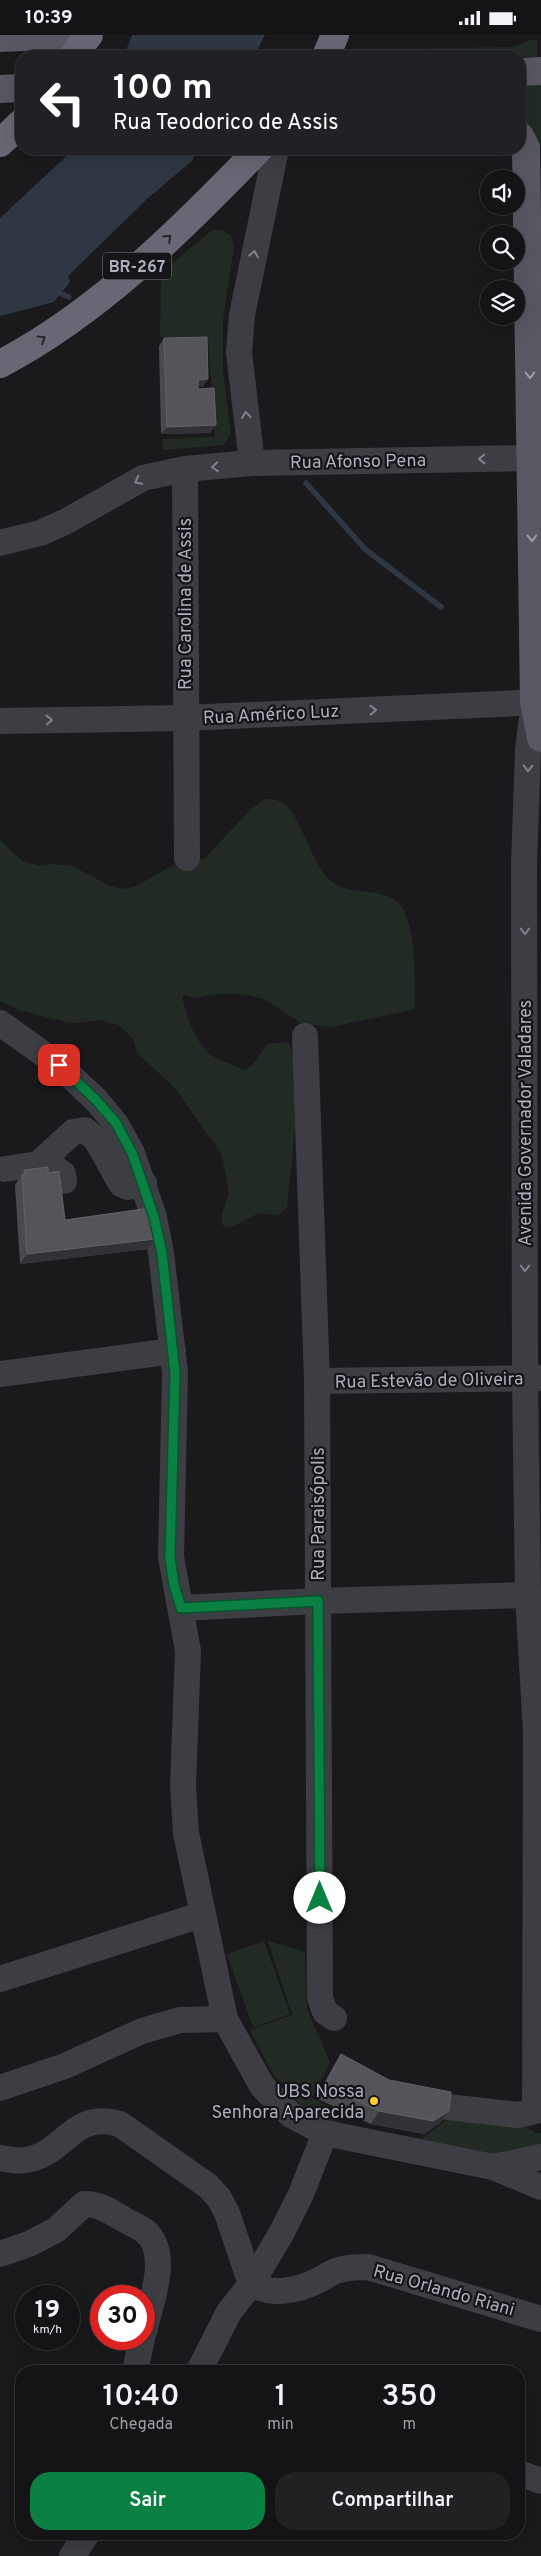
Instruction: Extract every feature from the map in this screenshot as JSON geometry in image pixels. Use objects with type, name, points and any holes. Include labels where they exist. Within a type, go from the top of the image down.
[{"type":"highway","points":[[78,50],[90,35]]},
{"type":"highway","points":[[329,50],[335,35]]},
{"type":"highway","points":[[0,143],[15,129]]},
{"type":"highway","name":"BR-267","points":[[0,365],[77,317],[204,205],[253,155]]},
{"type":"main road","points":[[0,39],[77,35]]},
{"type":"main road","points":[[526,72],[541,71]]},
{"type":"main road","points":[[0,89],[15,88]]},
{"type":"main road","name":"Avenida Governador Valadares","points":[[526,147],[535,345],[531,459],[538,702]]},
{"type":"main road","points":[[538,702],[541,738]]},
{"type":"street","points":[[252,463],[239,352],[242,315],[275,155]]},
{"type":"street","name":"Rua Afonso Pena","points":[[0,543],[40,533],[64,522],[143,478],[185,469],[252,463],[531,459]]},
{"type":"street","name":"Rua Carolina de Assis","points":[[185,469],[187,859]]},
{"type":"street","name":"Rua Américo Luz","points":[[0,721],[185,718],[538,702]]},
{"type":"street","name":"Avenida Governador Valadares","points":[[538,702],[528,750],[524,864],[533,1379],[528,1595],[539,1821],[538,2115]]},
{"type":"street","points":[[0,1023],[59,1065],[96,1100],[116,1123],[132,1153],[144,1183],[162,1253],[175,1373],[170,1557],[188,1651],[183,1786],[186,1833],[225,2019],[262,2086],[291,2115],[325,2133],[493,2167],[541,2187]]},
{"type":"street","name":"Rua Paraisópolis","points":[[305,1036],[317,1381],[320,1998],[325,2012],[334,2018]]},
{"type":"street","points":[[5,1169],[38,1164],[73,1131],[85,1129],[96,1139],[121,1185],[128,1187],[144,1183]]},
{"type":"street","points":[[44,1160],[63,1174],[64,1181]]},
{"type":"street","points":[[0,1374],[173,1351]]},
{"type":"street","name":"Rua Estevão de Oliveira","points":[[317,1381],[533,1379]]},
{"type":"street","points":[[181,1608],[318,1601],[528,1595]]},
{"type":"street","points":[[0,1979],[202,1915]]},
{"type":"street","points":[[0,2088],[65,2066],[142,2031],[180,2020],[225,2019]]},
{"type":"street","points":[[448,2107],[518,2115],[538,2115]]},
{"type":"street","points":[[0,2158],[29,2160],[41,2156],[90,2121],[104,2119],[120,2124],[208,2186],[219,2198],[251,2284]]},
{"type":"street","points":[[202,2365],[229,2312],[251,2284],[297,2202],[325,2133]]},
{"type":"street","points":[[493,2167],[541,2157]]},
{"type":"street","points":[[0,2255],[29,2244],[56,2230],[84,2204],[94,2204],[146,2232],[155,2244],[158,2259],[154,2285]]},
{"type":"street","name":"Rua Orlando Riani","points":[[251,2284],[262,2290],[288,2291],[318,2281],[334,2271],[349,2267],[368,2267],[541,2319]]},
{"type":"street","points":[[136,2365],[140,2350]]},
{"type":"street","points":[[525,2475],[541,2481]]},
{"type":"street","points":[[72,2556],[83,2540]]},
{"type":"shaded area","points":[[132,35],[265,35],[257,50],[126,50]]},
{"type":"shaded area","points":[[530,40],[537,40],[537,57],[526,57],[526,50],[397,50],[397,49],[514,47]]},
{"type":"shaded area","points":[[526,74],[541,74],[541,147],[528,147],[526,144]]},
{"type":"shaded area","points":[[68,155],[194,155],[192,161],[148,198],[68,276],[70,282],[54,302],[0,316],[0,218]]},
{"type":"shaded area","points":[[212,230],[223,230],[232,237],[234,246],[223,320],[223,372],[231,435],[223,445],[163,450],[162,439],[215,437],[208,337],[160,337],[161,273]]},
{"type":"shaded area","points":[[265,799],[278,801],[289,808],[317,862],[330,880],[338,886],[380,894],[398,902],[404,911],[411,934],[414,959],[415,1009],[331,1027],[301,1023],[264,999],[243,994],[214,994],[194,998],[182,995],[193,1031],[203,1047],[217,1059],[246,1070],[255,1062],[267,1044],[288,1042],[293,1055],[296,1074],[296,1096],[287,1207],[279,1215],[259,1213],[232,1227],[222,1225],[222,1214],[229,1193],[222,1155],[175,1088],[137,1053],[133,1039],[119,1025],[99,1020],[77,1023],[66,1022],[22,1011],[0,1001],[0,840],[22,861],[41,866],[52,864],[72,866],[110,886],[122,889],[135,887],[169,867],[204,859],[251,809]]},
{"type":"shaded area","points":[[264,1941],[290,2014],[253,2027],[227,1954]]},
{"type":"shaded area","points":[[268,1941],[305,1952],[307,2009],[330,2063],[312,2098],[341,2112],[336,2123],[302,2107],[273,2074],[250,2030],[292,2015]]},
{"type":"shaded area","points":[[451,2117],[519,2122],[536,2133],[541,2133],[541,2152],[505,2161],[418,2141]]},
{"type":"building","points":[[207,337],[208,379],[198,380],[198,389],[214,388],[216,425],[167,427],[164,338]]},
{"type":"building","points":[[48,1167],[48,1173],[59,1171],[65,1220],[150,1208],[155,1239],[27,1254],[22,1175],[25,1175],[24,1170]]},
{"type":"building","points":[[341,2054],[389,2080],[451,2092],[449,2111],[433,2121],[379,2111],[325,2085]]},
{"type":"waterway","points":[[54,291],[69,297]]},
{"type":"waterway","points":[[306,483],[365,549],[441,607]]},
{"type":"place","name":"UBS Nossa Senhora Aparecida","points":[[374,2101]]},
{"type":"route","points":[[59,1065],[96,1100],[116,1123],[132,1153],[144,1183],[154,1217],[162,1253],[175,1373],[170,1557],[174,1585],[181,1608],[318,1601],[320,1898]]}]
